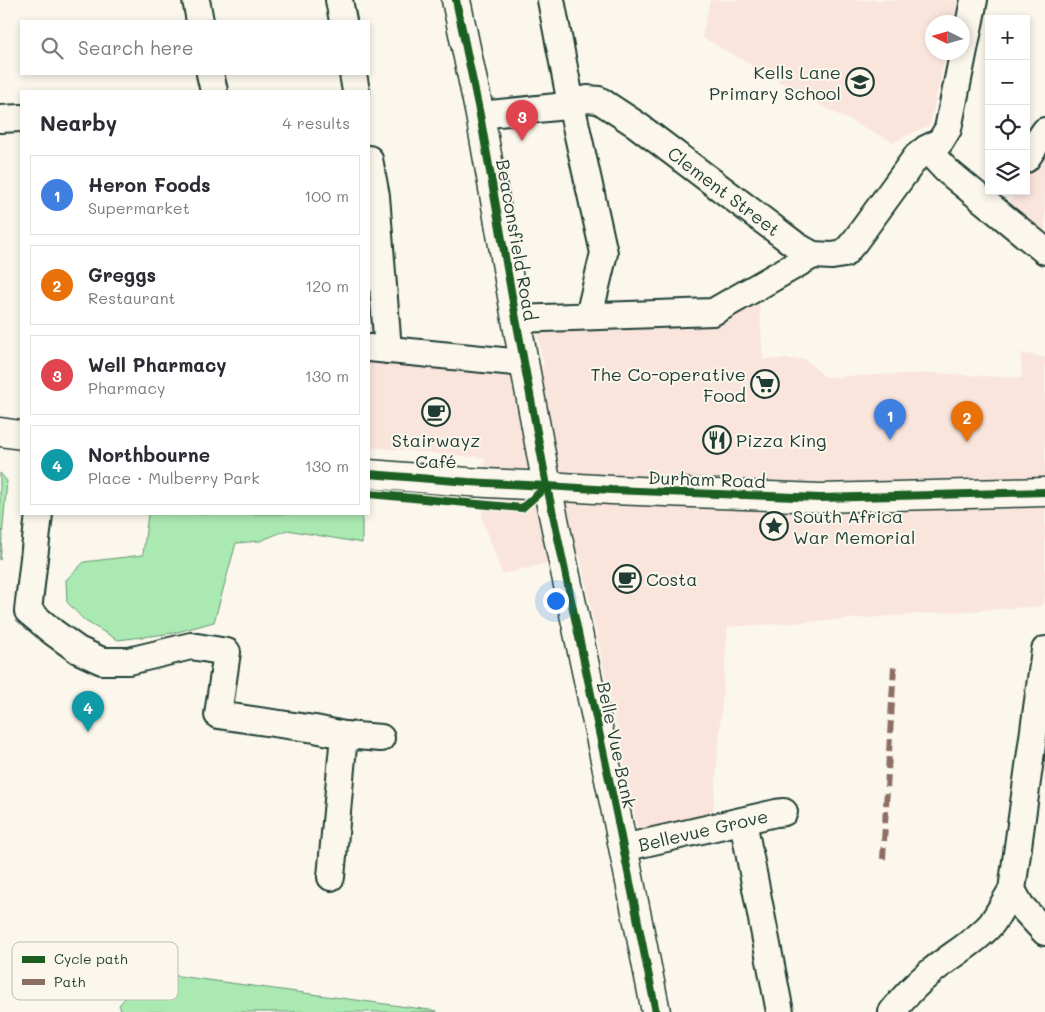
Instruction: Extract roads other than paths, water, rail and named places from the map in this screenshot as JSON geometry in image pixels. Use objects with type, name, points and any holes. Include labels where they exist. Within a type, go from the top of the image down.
[{"type":"street","points":[[196,0],[200,20]]},
{"type":"street","points":[[338,0],[343,20]]},
{"type":"street","name":"Beaconsfield Road","points":[[456,0],[480,115],[547,486]]},
{"type":"street","points":[[551,0],[571,104],[604,253],[588,316]]},
{"type":"street","points":[[516,319],[713,312],[813,255],[832,256],[844,254],[856,241],[917,156],[940,142],[948,129],[974,0]]},
{"type":"street","points":[[210,75],[214,90]]},
{"type":"street","points":[[352,75],[356,90]]},
{"type":"street","name":"Clement Street","points":[[480,115],[566,106],[587,99],[599,100],[636,125],[797,246],[813,255]]},
{"type":"street","points":[[0,119],[20,118]]},
{"type":"street","points":[[1030,153],[1045,131]]},
{"type":"street","points":[[926,149],[946,170],[999,200],[1045,251]]},
{"type":"street","points":[[370,165],[376,196],[378,349],[524,363]]},
{"type":"street","points":[[0,432],[20,435]]},
{"type":"street","name":"Durham Road","points":[[370,474],[612,490],[821,498],[1045,492]]},
{"type":"street","name":"Belle Vue Bank","points":[[547,486],[656,1012]]},
{"type":"street","points":[[39,515],[28,611],[78,650],[102,661],[129,662],[191,646],[227,652],[218,715],[344,735],[381,738]]},
{"type":"street","points":[[892,1012],[920,981],[974,940],[991,923],[1012,890],[1045,650]]},
{"type":"street","points":[[331,877],[344,735]]},
{"type":"street","name":"Bellevue Grove","points":[[623,848],[784,812]]},
{"type":"street","points":[[743,821],[780,1012]]},
{"type":"street","points":[[1012,890],[1021,906],[1045,932]]},
{"type":"place","name":"Kells Lane Primary School","points":[[860,82]]},
{"type":"place","name":"Well Pharmacy","points":[[522,141]]},
{"type":"place","name":"The Co-operative Food","points":[[765,384]]},
{"type":"place","name":"Stairwayz Café","points":[[436,412]]},
{"type":"place","name":"Pizza King","points":[[717,440]]},
{"type":"place","name":"Heron Foods","points":[[890,440]]},
{"type":"place","name":"Greggs","points":[[967,442]]},
{"type":"place","name":"South Africa War Memorial","points":[[774,526]]},
{"type":"place","name":"Costa","points":[[627,579]]},
{"type":"place","name":"Northbourne","points":[[88,732]]}]
